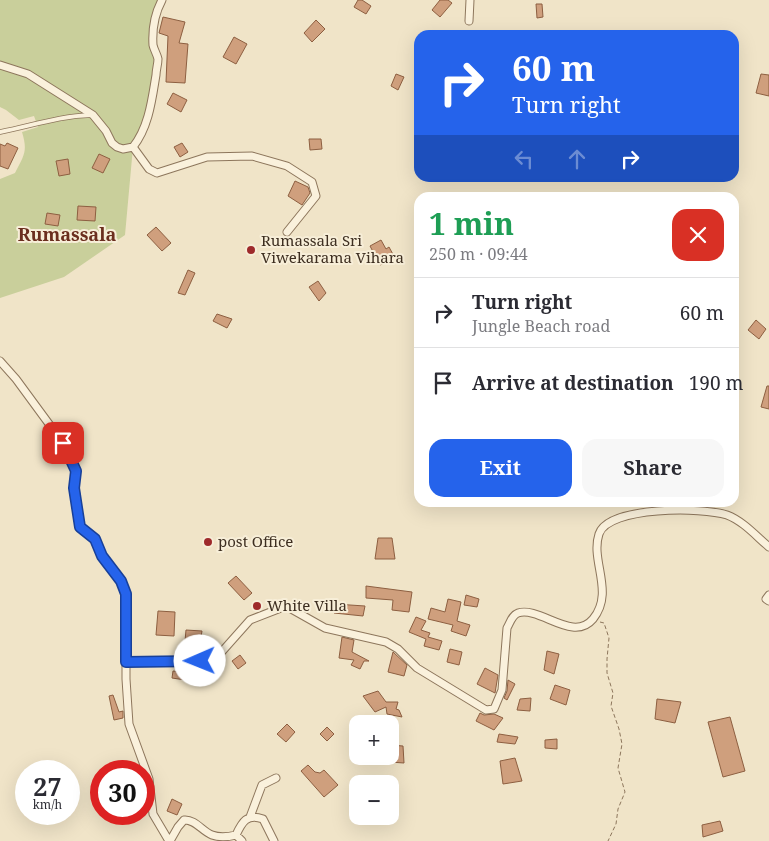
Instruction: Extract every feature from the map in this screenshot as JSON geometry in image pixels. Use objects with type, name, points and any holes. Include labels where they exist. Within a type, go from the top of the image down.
[{"type":"street","points":[[0,65],[28,74],[93,115],[106,131],[112,143],[123,149],[133,147],[144,128],[154,93],[158,61],[153,46],[154,24],[158,7],[162,0]]},
{"type":"street","points":[[469,21],[470,0]]},
{"type":"street","points":[[133,147],[149,169],[157,173],[207,157],[252,156],[287,166],[312,182],[316,196],[287,232]]},
{"type":"street","points":[[0,361],[16,379],[63,443],[76,471],[74,488],[80,527],[95,539],[102,556],[121,581],[126,594],[126,662],[129,724],[149,779],[154,814],[169,841],[184,820],[189,820],[212,835],[224,837],[236,835]]},
{"type":"street","points":[[126,662],[200,661],[218,656],[250,620],[286,606],[325,628],[386,642],[398,649],[417,668],[486,710],[494,709],[502,690],[507,628],[511,619],[517,613],[528,612],[569,627],[582,625],[592,620],[602,603],[602,577],[596,547],[599,532],[605,524],[635,513],[673,510],[718,513],[729,516],[746,526],[769,547]]},
{"type":"street","points":[[769,595],[766,599],[769,601]]},
{"type":"street","points":[[250,817],[262,785],[276,778]]},
{"type":"street","points":[[236,835],[241,824],[250,817],[255,816],[263,819],[274,841]]},
{"type":"street","points":[[236,835],[242,841]]},
{"type":"lane","points":[[0,132],[52,119],[93,115]]},
{"type":"path","points":[[592,620],[604,623],[609,638],[607,673],[613,694],[611,706],[622,744],[618,768],[625,792],[618,809],[616,824],[608,841]]},
{"type":"green space","points":[[0,0],[162,0],[154,24],[158,61],[154,93],[133,147],[125,235],[64,277],[0,298],[0,179],[15,173],[21,162],[25,149],[22,132],[38,127],[34,116],[19,120],[0,107]]},
{"type":"building","points":[[358,0],[362,0],[371,6],[366,14],[354,7]]},
{"type":"building","points":[[440,0],[448,0],[452,3],[440,17],[432,10]]},
{"type":"building","points":[[536,4],[542,4],[543,17],[537,18]]},
{"type":"building","points":[[163,17],[185,22],[179,43],[188,44],[185,83],[166,82],[168,36],[159,33]]},
{"type":"building","points":[[316,20],[325,29],[312,42],[304,33]]},
{"type":"building","points":[[234,37],[247,44],[236,64],[223,57]]},
{"type":"building","points":[[396,74],[404,77],[398,90],[391,86]]},
{"type":"building","points":[[761,74],[769,75],[769,96],[756,93]]},
{"type":"building","points":[[173,93],[187,100],[181,112],[167,104]]},
{"type":"building","points":[[309,139],[321,139],[322,149],[310,150]]},
{"type":"building","points":[[7,143],[18,148],[8,169],[0,166],[0,144],[5,146]]},
{"type":"building","points":[[182,143],[188,152],[180,157],[174,147]]},
{"type":"building","points":[[99,154],[110,159],[103,173],[92,168]]},
{"type":"building","points":[[68,159],[70,174],[59,176],[56,161]]},
{"type":"building","points":[[295,181],[308,187],[310,193],[302,205],[288,196]]},
{"type":"building","points":[[78,206],[96,207],[95,221],[77,220]]},
{"type":"building","points":[[47,213],[60,215],[58,226],[45,224]]},
{"type":"building","points":[[156,227],[171,243],[162,251],[147,235]]},
{"type":"building","points":[[381,240],[386,249],[389,247],[395,258],[380,265],[370,246]]},
{"type":"building","points":[[188,270],[195,273],[185,295],[178,293]]},
{"type":"building","points":[[318,281],[326,293],[319,301],[309,287]]},
{"type":"building","points":[[217,314],[232,319],[227,328],[213,321]]},
{"type":"building","points":[[756,320],[766,329],[759,339],[748,330]]},
{"type":"building","points":[[767,386],[769,386],[769,409],[761,407]]},
{"type":"building","points":[[378,538],[392,538],[395,559],[375,559]]},
{"type":"building","points":[[236,576],[252,593],[244,600],[228,583]]},
{"type":"building","points":[[366,586],[412,592],[409,612],[392,610],[393,600],[366,598]]},
{"type":"building","points":[[466,595],[479,599],[477,607],[464,605]]},
{"type":"building","points":[[448,599],[461,602],[457,621],[470,625],[466,636],[451,631],[453,625],[428,619],[431,608],[445,612]]},
{"type":"building","points":[[335,604],[365,606],[363,616],[334,613]]},
{"type":"building","points":[[158,611],[175,612],[174,636],[156,635]]},
{"type":"building","points":[[416,617],[426,621],[421,630],[430,633],[428,637],[442,641],[439,650],[424,646],[426,639],[409,632]]},
{"type":"building","points":[[186,630],[202,631],[200,643],[185,641]]},
{"type":"building","points":[[342,637],[354,640],[352,652],[369,661],[364,661],[360,669],[351,665],[354,660],[339,658]]},
{"type":"building","points":[[450,649],[462,652],[459,665],[447,662]]},
{"type":"building","points":[[547,651],[559,654],[554,674],[544,670]]},
{"type":"building","points":[[393,652],[407,665],[404,676],[388,672]]},
{"type":"building","points":[[240,655],[246,663],[238,669],[232,661]]},
{"type":"building","points":[[194,666],[192,681],[172,678],[173,671],[182,672],[183,667]]},
{"type":"building","points":[[485,668],[498,675],[495,693],[477,684]]},
{"type":"building","points":[[508,680],[515,684],[507,700],[504,698]]},
{"type":"building","points":[[555,685],[570,690],[566,705],[550,699]]},
{"type":"building","points":[[378,691],[386,702],[398,702],[396,709],[399,710],[402,717],[387,714],[386,707],[375,712],[363,696]]},
{"type":"building","points":[[113,695],[119,712],[123,711],[123,718],[114,720],[109,696]]},
{"type":"building","points":[[531,698],[530,711],[517,710],[520,699]]},
{"type":"building","points":[[657,699],[681,702],[675,723],[655,719]]},
{"type":"building","points":[[480,713],[484,715],[494,714],[503,718],[494,730],[476,721]]},
{"type":"building","points":[[730,717],[745,771],[723,777],[708,722]]},
{"type":"building","points":[[287,724],[295,732],[286,742],[277,734]]},
{"type":"building","points":[[327,727],[334,734],[327,741],[320,734]]},
{"type":"building","points":[[499,734],[518,737],[515,744],[497,742]]},
{"type":"building","points":[[557,739],[557,749],[545,748],[545,740]]},
{"type":"building","points":[[399,746],[403,746],[404,763],[399,763]]},
{"type":"building","points":[[515,758],[522,781],[503,784],[500,761]]},
{"type":"building","points":[[308,765],[315,772],[320,773],[324,770],[338,785],[324,797],[301,771]]},
{"type":"building","points":[[172,799],[182,804],[177,815],[167,811]]},
{"type":"building","points":[[720,821],[723,831],[703,837],[702,825]]},
{"type":"place","name":"Rumassala Sri Viwekarama Vihara","points":[[251,250]]},
{"type":"place","name":"post Office","points":[[208,542]]},
{"type":"place","name":"White Villa","points":[[257,606]]},
{"type":"district","name":"Rumassala","points":[[67,235]]},
{"type":"route","points":[[63,443],[76,471],[74,488],[80,527],[95,539],[102,556],[121,581],[126,594],[126,662],[200,661]]}]
